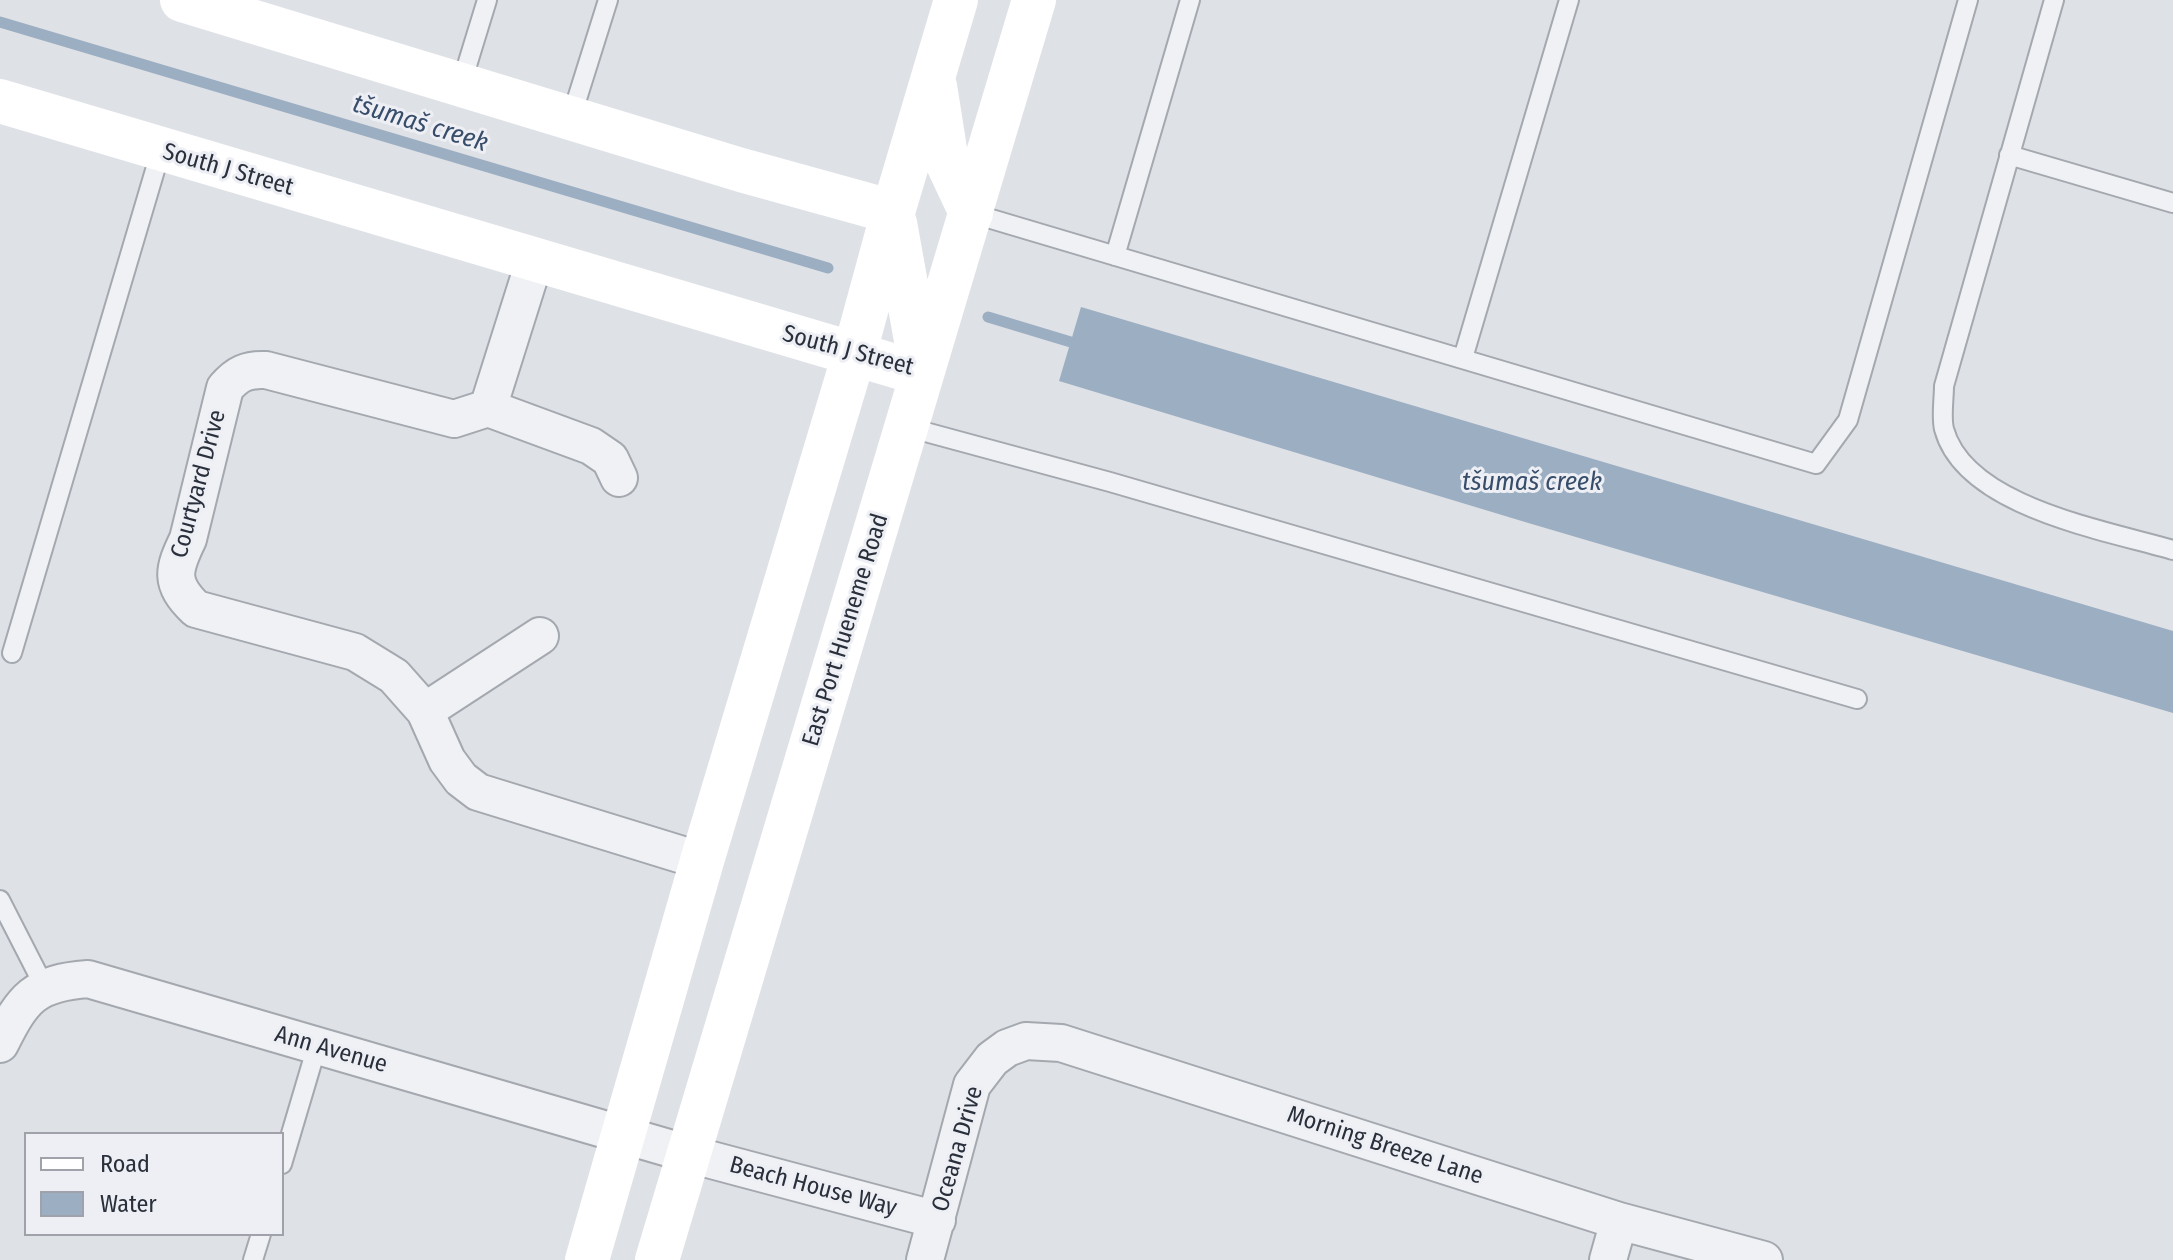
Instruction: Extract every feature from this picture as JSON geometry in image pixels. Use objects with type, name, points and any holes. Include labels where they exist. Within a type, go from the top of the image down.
[{"type":"main road","points":[[182,0],[741,170],[893,212]]},
{"type":"main road","points":[[587,1260],[956,0]]},
{"type":"main road","name":"East Port Hueneme Road","points":[[657,1260],[1034,0]]},
{"type":"main road","points":[[934,76],[947,162],[971,213]]},
{"type":"main road","name":"South J Street","points":[[0,101],[922,374],[893,212]]},
{"type":"street","points":[[535,259],[488,408],[591,446],[610,459],[619,478]]},
{"type":"street","name":"Courtyard Drive","points":[[488,408],[454,419],[266,370],[251,369],[235,377],[225,388],[188,539],[178,560],[175,576],[181,595],[196,609],[355,652],[394,676],[425,711],[447,760],[461,779],[478,792],[702,861]]},
{"type":"street","points":[[425,711],[540,636]]},
{"type":"street","name":"Ann Avenue","points":[[0,1044],[17,1010],[35,993],[59,981],[88,979],[689,1154]]},
{"type":"street","name":"Morning Breeze Lane","points":[[1007,1048],[1026,1041],[1061,1043],[1619,1221],[1764,1260]]},
{"type":"street","name":"Oceana Drive","points":[[925,1260],[972,1085],[992,1059],[1007,1048]]},
{"type":"street","name":"Beach House Way","points":[[689,1154],[937,1220]]},
{"type":"street","points":[[1608,1260],[1619,1221]]},
{"type":"lane","points":[[461,86],[487,0]]},
{"type":"lane","points":[[571,118],[608,0]]},
{"type":"lane","points":[[1115,256],[1190,0]]},
{"type":"lane","points":[[1463,358],[1569,0]]},
{"type":"lane","points":[[971,213],[1816,464],[1848,420],[1968,0]]},
{"type":"lane","points":[[2054,0],[1944,386],[1944,427],[1958,460],[1993,489],[2035,510],[2173,550]]},
{"type":"lane","points":[[12,653],[161,150]]},
{"type":"lane","points":[[2009,155],[2173,203]]},
{"type":"lane","points":[[907,427],[1110,482],[1857,699]]},
{"type":"lane","points":[[0,900],[45,988]]},
{"type":"lane","points":[[284,1157],[317,1046]]},
{"type":"lane","points":[[253,1260],[260,1236]]},
{"type":"water","name":"tšumaš creek","points":[[1081,307],[2173,631],[2173,713],[1059,381]]},
{"type":"waterway","name":"tšumaš creek","points":[[0,22],[828,268]]},
{"type":"waterway","name":"tšumaš creek","points":[[988,317],[1084,346]]}]
